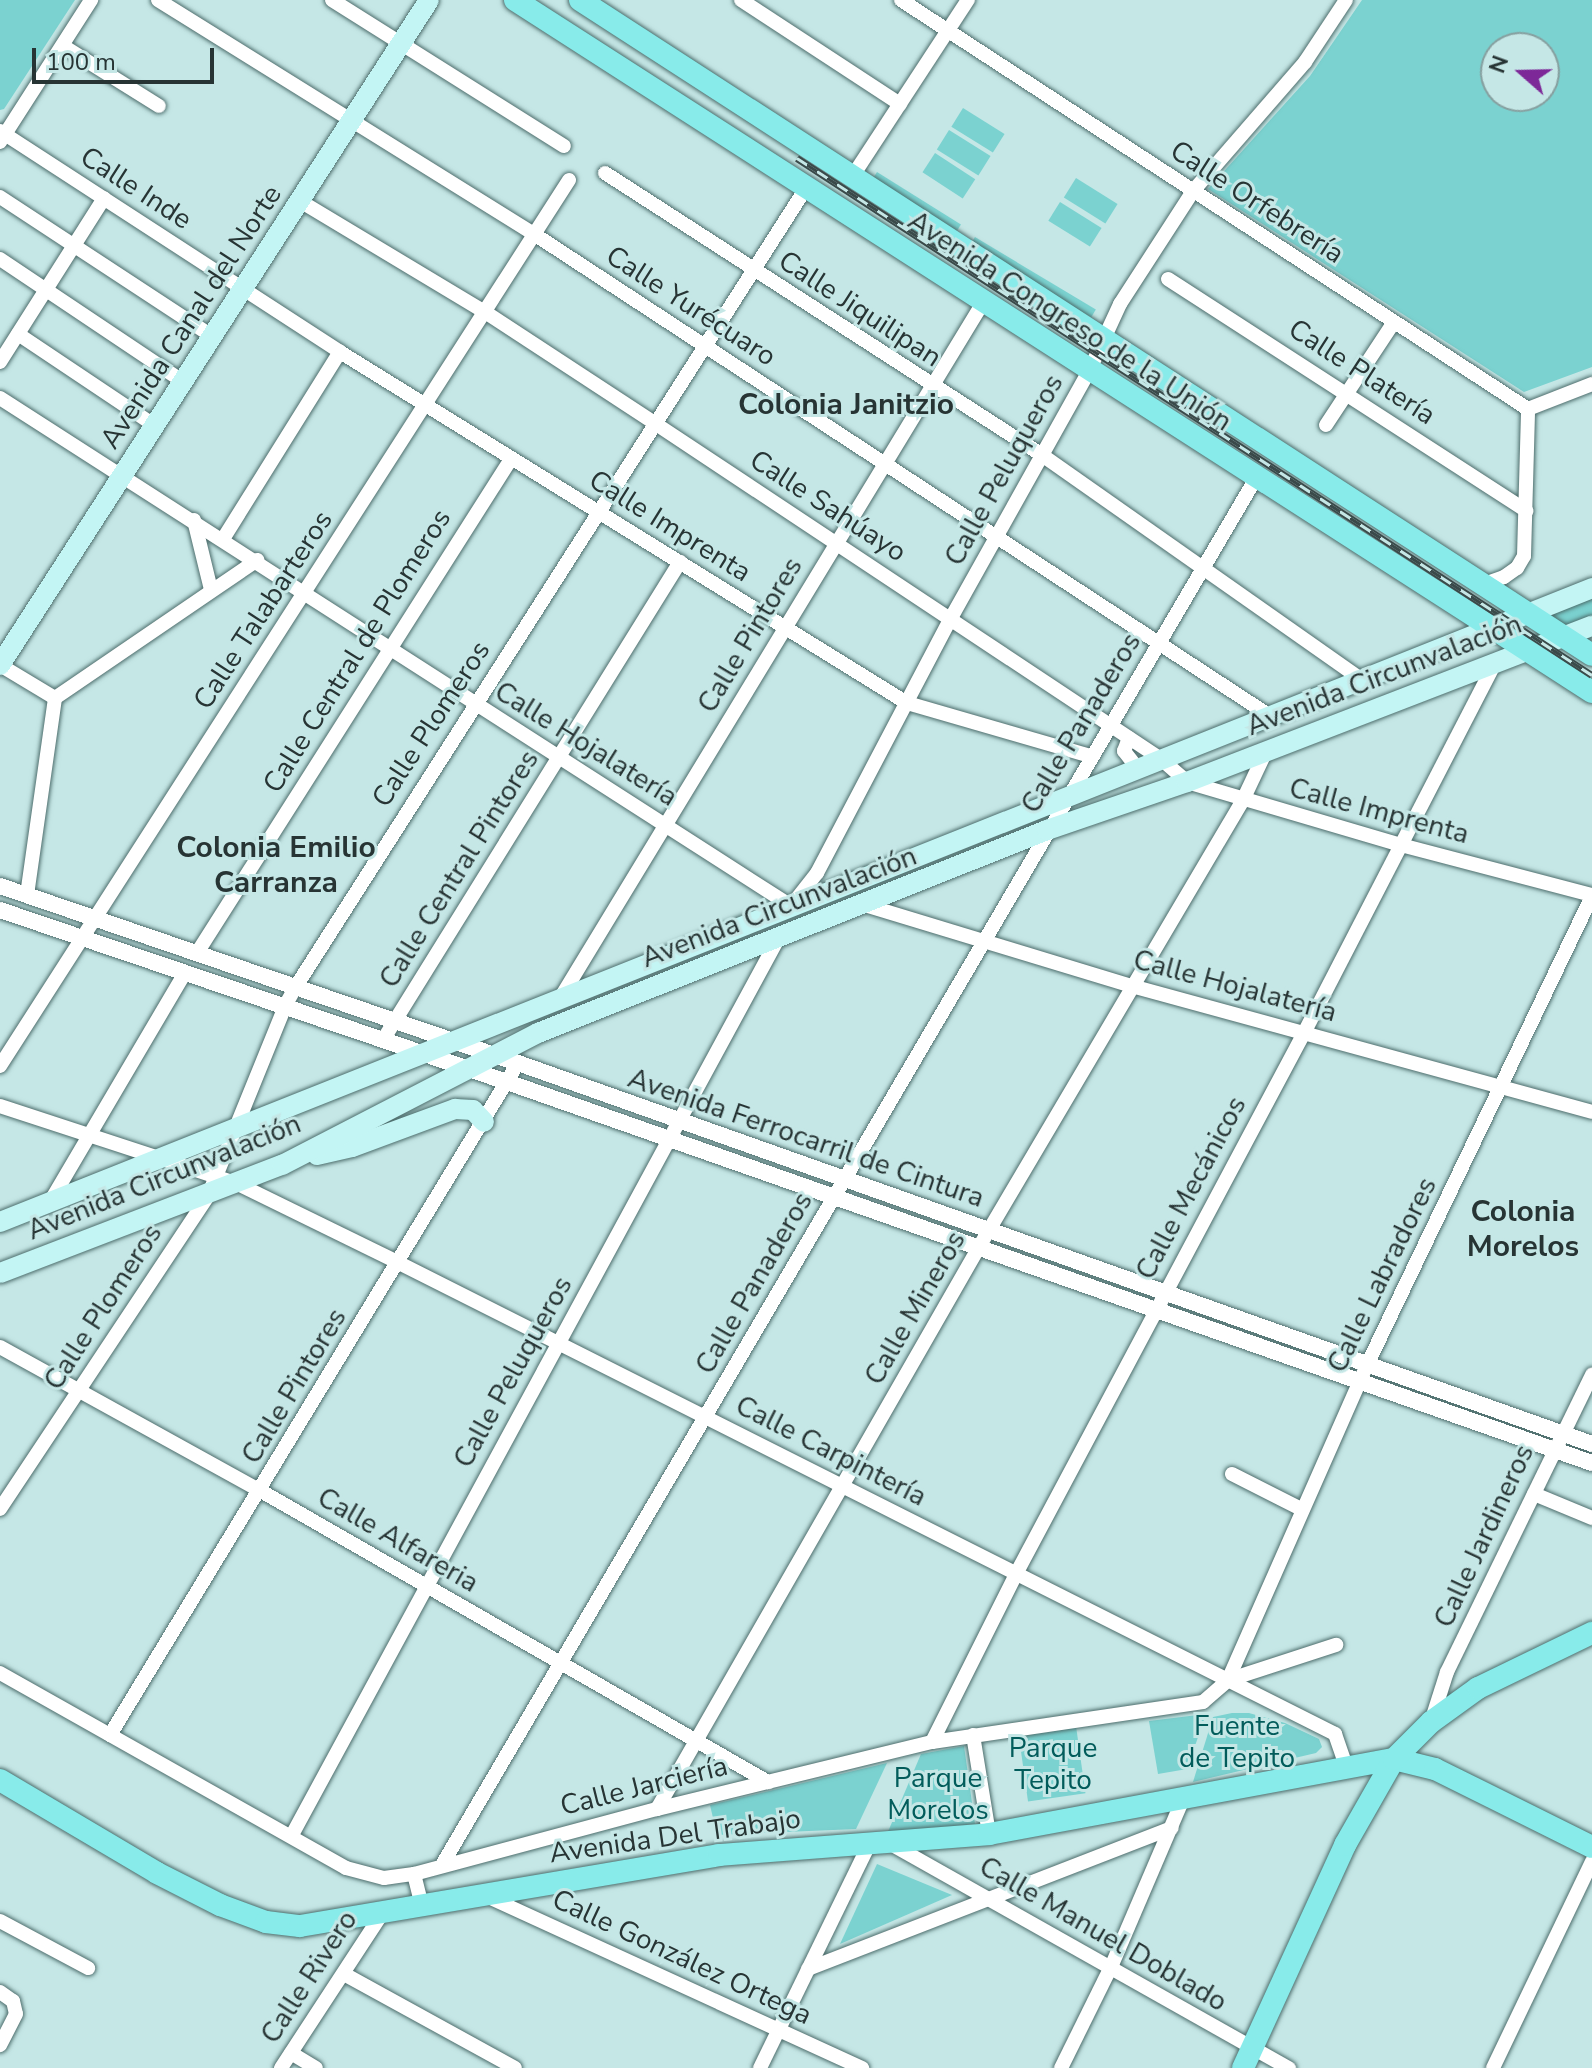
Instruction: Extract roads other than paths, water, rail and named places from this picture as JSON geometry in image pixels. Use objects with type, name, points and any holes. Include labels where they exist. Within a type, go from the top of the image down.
[{"type":"main road","name":"Avenida Canal del Norte","points":[[0,665],[429,0]]},
{"type":"main road","name":"Avenida Congreso de la Unión","points":[[515,0],[808,185],[1256,478],[1592,692]]},
{"type":"main road","name":"Avenida Congreso de la Unión","points":[[580,0],[1592,655]]},
{"type":"main road","name":"Avenida Circunvalación","points":[[0,1222],[1592,588]]},
{"type":"main road","name":"Avenida Circunvalación","points":[[0,1273],[211,1187],[236,1183],[282,1165],[490,1055],[780,935],[865,905],[1047,830],[1187,782],[1497,660],[1592,626]]},
{"type":"main road","points":[[391,1068],[398,1076],[400,1087],[393,1106]]},
{"type":"main road","points":[[282,1165],[352,1147],[455,1109],[473,1110],[484,1122]]},
{"type":"main road","points":[[1248,2059],[1345,1845],[1394,1759],[1431,1722],[1507,1672],[1592,1633]]},
{"type":"main road","points":[[1394,1759],[1435,1769],[1592,1847]]},
{"type":"main road","name":"Avenida Del Trabajo","points":[[0,1780],[157,1873],[220,1905],[266,1922],[300,1926],[381,1915],[481,1894],[719,1855],[880,1845],[989,1834],[1394,1759]]},
{"type":"street","points":[[2,136],[91,0]]},
{"type":"street","name":"Calle Yurécuaro","points":[[158,0],[534,234],[1270,716]]},
{"type":"street","points":[[332,0],[564,146]]},
{"type":"street","points":[[741,0],[900,104]]},
{"type":"street","name":"Calle Orfebrería","points":[[901,0],[1528,409]]},
{"type":"street","points":[[852,177],[968,0]]},
{"type":"street","name":"Calle Peluqueros","points":[[791,906],[817,873],[951,618],[1090,369],[1101,339],[1193,191],[1305,62],[1346,0]]},
{"type":"street","points":[[63,46],[159,106]]},
{"type":"street","name":"Calle Inde","points":[[2,136],[244,289]]},
{"type":"street","name":"Calle Jiquilipan","points":[[605,173],[1042,455],[1363,681]]},
{"type":"street","name":"Calle Talabarteros","points":[[0,1066],[569,180]]},
{"type":"street","name":"Calle Plomeros","points":[[0,1509],[211,1187],[295,988],[808,185]]},
{"type":"street","points":[[0,197],[212,336]]},
{"type":"street","points":[[0,362],[104,198]]},
{"type":"street","name":"Calle Sahúayo","points":[[300,201],[485,312],[1161,759]]},
{"type":"street","points":[[0,259],[182,381]]},
{"type":"street","name":"Calle Platería","points":[[1168,279],[1527,511]]},
{"type":"street","name":"Calle Imprenta","points":[[244,289],[511,459],[907,703],[1091,756]]},
{"type":"street","name":"Calle Pintores","points":[[561,997],[984,301]]},
{"type":"street","points":[[1326,425],[1394,322]]},
{"type":"street","points":[[18,334],[154,425]]},
{"type":"street","points":[[223,539],[340,352]]},
{"type":"street","points":[[1481,585],[1504,577],[1517,568],[1527,541],[1528,409],[1592,384]]},
{"type":"street","name":"Calle Hojalatería","points":[[0,398],[257,560],[474,705],[791,906]]},
{"type":"street","name":"Calle Central de Plomeros","points":[[197,953],[511,459]]},
{"type":"street","name":"Calle Panaderos","points":[[442,1865],[1256,478]]},
{"type":"street","points":[[194,520],[211,590]]},
{"type":"street","points":[[27,895],[55,698],[257,560]]},
{"type":"street","name":"Calle Central Pintores","points":[[383,1040],[680,562]]},
{"type":"street","name":"Calle Mecánicos","points":[[932,1742],[1016,1574],[1134,1357],[1154,1311],[1304,1033],[1497,660]]},
{"type":"street","points":[[0,665],[55,698]]},
{"type":"street","points":[[1129,738],[1124,751],[1138,769]]},
{"type":"street","name":"Calle Mineros","points":[[657,1809],[694,1739],[979,1247],[1243,800],[1267,749]]},
{"type":"street","name":"Calle Imprenta","points":[[1161,759],[1187,782],[1243,800],[1592,895]]},
{"type":"street","name":"Avenida Ferrocarril de Cintura","points":[[0,886],[518,1063],[1592,1444]]},
{"type":"street","name":"Calle Labradores","points":[[1228,1680],[1367,1365],[1592,895]]},
{"type":"street","name":"Calle Hojalatería","points":[[865,905],[1132,986],[1592,1112]]},
{"type":"street","name":"Avenida Ferrocarril de Cintura","points":[[0,910],[507,1082],[1592,1463]]},
{"type":"street","name":"Calle Peluqueros","points":[[292,1835],[780,935]]},
{"type":"street","points":[[50,1202],[185,973]]},
{"type":"street","name":"Calle Pintores","points":[[110,1735],[261,1491],[518,1063]]},
{"type":"street","points":[[0,1106],[159,1158],[211,1187]]},
{"type":"street","points":[[748,1166],[756,1148]]},
{"type":"street","name":"Calle Carpintería","points":[[236,1183],[1335,1734],[1346,1766]]},
{"type":"street","points":[[1042,1269],[1048,1251]]},
{"type":"street","name":"Calle Alfareria","points":[[0,1347],[261,1491],[768,1782]]},
{"type":"street","name":"Calle Jardineros","points":[[1431,1722],[1447,1672],[1592,1375]]},
{"type":"street","points":[[1232,1474],[1301,1509]]},
{"type":"street","points":[[1534,1494],[1592,1518]]},
{"type":"street","name":"Calle Jarciería","points":[[0,1673],[357,1872],[384,1878],[414,1874],[657,1809],[932,1742],[1203,1702],[1228,1680],[1336,1645]]},
{"type":"street","points":[[973,1735],[989,1834]]},
{"type":"street","points":[[1061,2068],[1111,1967],[1184,1797]]},
{"type":"street","points":[[808,1969],[1172,1828]]},
{"type":"street","points":[[760,2068],[808,1969],[880,1845]]},
{"type":"street","name":"Calle Manuel Doblado","points":[[880,1845],[988,1898],[1111,1967],[1248,2059],[1289,2068]]},
{"type":"street","points":[[1493,2068],[1592,1861]]},
{"type":"street","points":[[414,1874],[422,1905]]},
{"type":"street","name":"Calle González Ortega","points":[[481,1894],[862,2068]]},
{"type":"street","name":"Calle Rivero","points":[[281,2068],[381,1915]]},
{"type":"street","points":[[0,1921],[88,1968]]},
{"type":"street","points":[[344,1974],[515,2068]]},
{"type":"street","points":[[0,1992],[13,2001],[16,2014],[0,2045]]},
{"type":"street","points":[[291,2053],[316,2068]]},
{"type":"railway","points":[[797,158],[1592,675]]},
{"type":"district","name":"Colonia Janitzio","points":[[846,405]]},
{"type":"district","name":"Colonia Emilio Carranza","points":[[276,865]]},
{"type":"district","name":"Colonia Morelos","points":[[1523,1229]]},
{"type":"park label","name":"Fuente de Tepito","points":[[1237,1742]]},
{"type":"park label","name":"Parque Tepito","points":[[1053,1764]]},
{"type":"park label","name":"Parque Morelos","points":[[938,1794]]}]
